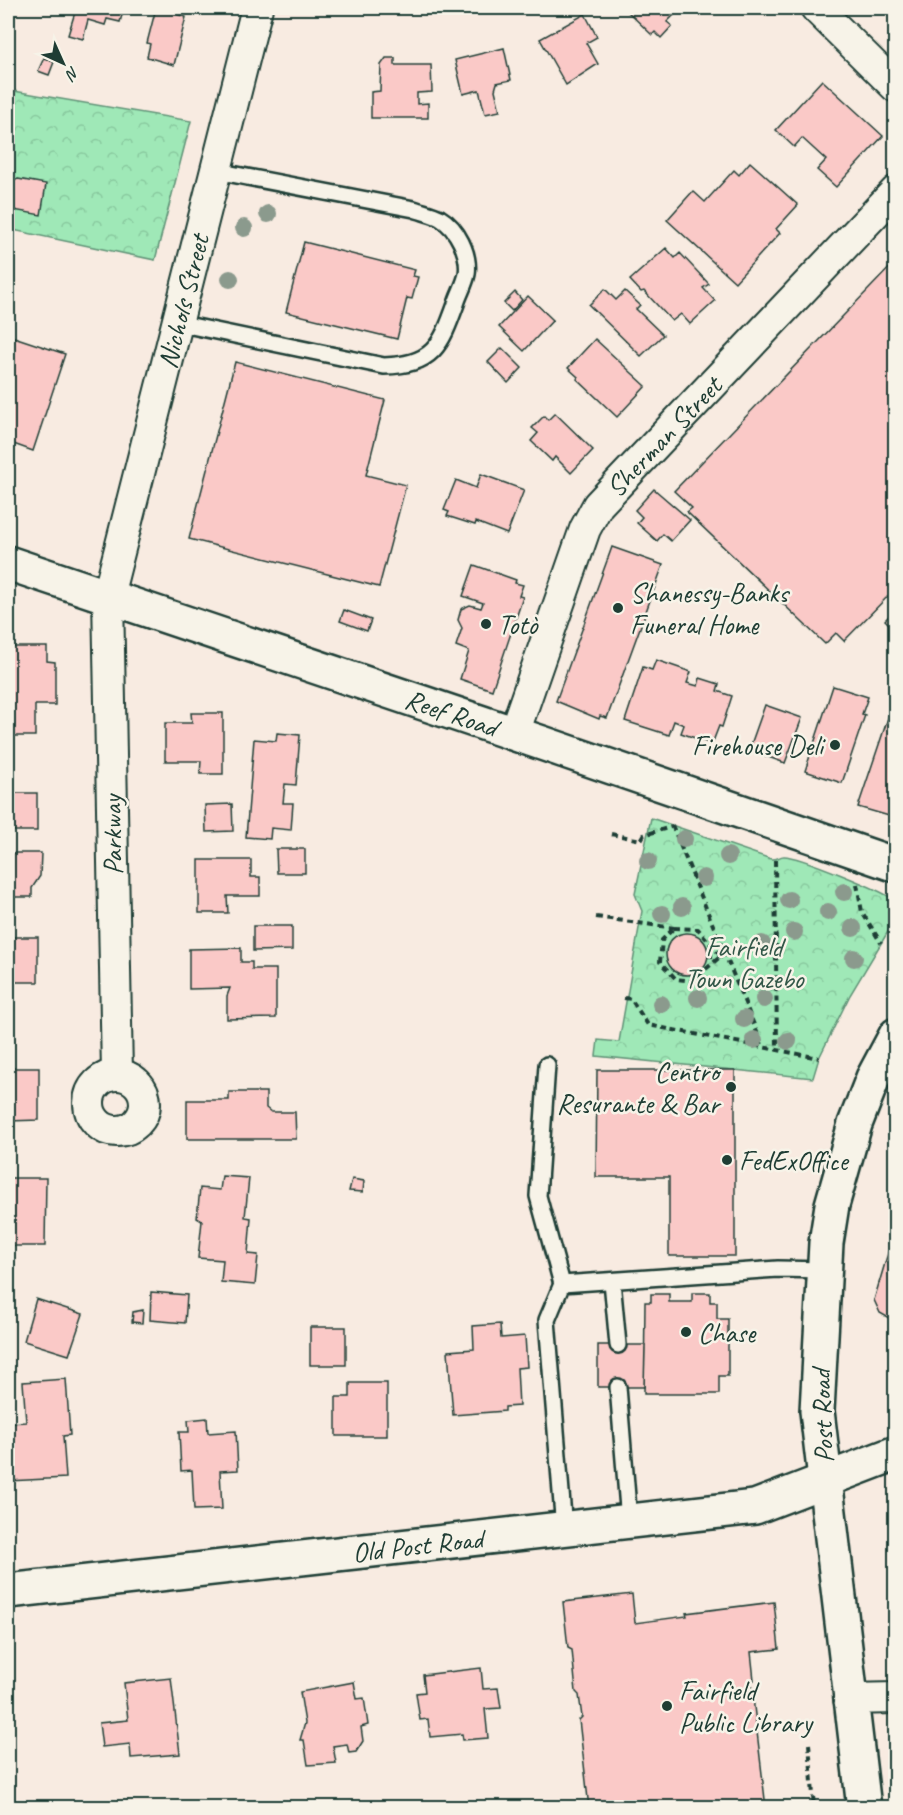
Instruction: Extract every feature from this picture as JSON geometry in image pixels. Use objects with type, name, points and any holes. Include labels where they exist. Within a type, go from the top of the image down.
[{"type":"street","name":"Nichols Street","points":[[108,596],[257,8]]},
{"type":"street","points":[[816,8],[896,87]]},
{"type":"street","name":"Sherman Street","points":[[513,733],[585,529],[598,505],[896,191]]},
{"type":"street","name":"Reef Road","points":[[8,563],[896,865]]},
{"type":"street","name":"Parkway","points":[[108,596],[117,1074]]},
{"type":"street","name":"Post Road","points":[[864,1808],[849,1699],[817,1411],[826,1243],[839,1175],[855,1124],[893,1046]]},
{"type":"street","name":"Old Post Road","points":[[8,1591],[755,1507],[896,1453]]},
{"type":"street","points":[[849,1699],[896,1698]]},
{"type":"lane","points":[[177,323],[384,366],[400,366],[419,361],[442,342],[467,273],[465,251],[455,234],[441,219],[414,209],[216,171]]},
{"type":"lane","points":[[546,1065],[538,1196],[562,1284],[547,1320],[564,1529]]},
{"type":"lane","points":[[562,1284],[778,1269],[825,1270]]},
{"type":"lane","points":[[612,1281],[618,1345]]},
{"type":"lane","points":[[618,1387],[629,1521]]},
{"type":"path","points":[[611,834],[641,840],[644,835],[671,826],[723,956],[763,1047]]},
{"type":"path","points":[[775,860],[777,1050]]},
{"type":"path","points":[[857,881],[862,912],[881,943]]},
{"type":"path","points":[[596,917],[674,928],[698,928],[723,956]]},
{"type":"path","points":[[674,928],[662,940],[660,962],[676,979],[692,981],[723,956]]},
{"type":"path","points":[[707,956],[723,956]]},
{"type":"path","points":[[624,998],[631,999],[648,1025],[819,1058]]},
{"type":"path","points":[[809,1744],[814,1808]]},
{"type":"green space","points":[[8,90],[191,121],[155,260],[8,229]]},
{"type":"green space","name":"Fairfield Town Gazebo","points":[[651,818],[771,859],[784,856],[805,861],[858,882],[894,900],[895,920],[850,995],[819,1058],[813,1078],[596,1056],[598,1040],[619,1042],[642,911],[635,894]]},
{"type":"building","points":[[71,8],[124,8],[120,22],[107,19],[105,25],[88,20],[83,39],[68,35],[76,9]]},
{"type":"building","points":[[156,8],[178,8],[176,14],[186,17],[174,65],[147,57],[150,44],[147,43]]},
{"type":"building","points":[[624,8],[681,8],[667,22],[672,26],[661,38],[655,32],[652,35]]},
{"type":"building","points":[[585,14],[597,37],[586,43],[598,64],[566,85],[540,39]]},
{"type":"building","points":[[504,48],[511,80],[497,83],[495,90],[500,111],[485,114],[479,90],[463,94],[455,60]]},
{"type":"building","points":[[44,58],[54,62],[49,75],[38,71]]},
{"type":"building","points":[[386,58],[395,58],[395,65],[431,65],[432,92],[417,93],[417,104],[428,103],[428,118],[371,118],[371,92],[380,91],[381,65]]},
{"type":"building","points":[[822,80],[883,136],[836,187],[817,170],[826,160],[802,138],[794,147],[776,130]]},
{"type":"building","points":[[750,162],[798,205],[776,229],[780,233],[735,282],[667,220],[693,191],[705,202],[734,170],[739,175]]},
{"type":"building","points":[[18,179],[46,184],[41,215],[8,209],[13,181]]},
{"type":"building","points":[[304,242],[415,270],[413,276],[418,277],[412,299],[407,298],[397,339],[286,312]]},
{"type":"building","points":[[666,248],[675,258],[680,253],[709,284],[703,288],[715,301],[690,324],[681,314],[672,321],[644,291],[641,292],[630,280]]},
{"type":"building","points":[[896,261],[896,588],[844,641],[836,633],[825,644],[687,512],[692,508],[674,491]]},
{"type":"building","points":[[605,289],[616,300],[625,291],[640,305],[636,309],[663,335],[641,356],[589,305]]},
{"type":"building","points":[[515,292],[522,300],[512,311],[504,303]]},
{"type":"building","points":[[528,296],[553,320],[524,351],[499,327]]},
{"type":"building","points":[[8,335],[65,354],[33,451],[8,442]]},
{"type":"building","points":[[595,339],[646,386],[617,417],[568,368]]},
{"type":"building","points":[[502,348],[522,368],[508,383],[488,362]]},
{"type":"building","points":[[235,362],[385,400],[366,475],[406,485],[379,587],[189,539]]},
{"type":"building","points":[[555,413],[593,450],[571,473],[555,457],[552,461],[531,441],[538,433],[532,428],[544,416],[548,420]]},
{"type":"building","points":[[481,474],[524,490],[507,534],[476,522],[475,525],[447,516],[449,512],[444,510],[456,480],[476,488]]},
{"type":"building","points":[[654,489],[690,520],[671,541],[663,534],[657,541],[637,523],[642,517],[635,510]]},
{"type":"building","name":"Shanessy-Banks Funeral Home","points":[[612,547],[663,565],[607,718],[600,716],[599,719],[556,701]]},
{"type":"building","name":"Totò","points":[[474,565],[516,580],[515,583],[523,585],[519,596],[523,597],[492,690],[460,679],[469,651],[456,646],[462,628],[458,620],[461,609],[470,605],[481,608],[483,603],[463,596]]},
{"type":"building","points":[[896,609],[896,631],[885,620]]},
{"type":"building","points":[[344,610],[371,620],[367,631],[340,621]]},
{"type":"building","points":[[9,647],[47,647],[47,661],[55,662],[55,705],[35,705],[35,736],[8,736]]},
{"type":"building","points":[[656,660],[691,672],[687,683],[698,686],[700,678],[719,684],[717,691],[732,696],[722,727],[719,726],[712,744],[681,733],[684,725],[674,721],[669,735],[625,721],[643,667],[652,670]]},
{"type":"building","name":"Firehouse Deli","points":[[833,686],[868,697],[862,714],[865,715],[842,783],[805,771]]},
{"type":"building","points":[[896,694],[896,818],[858,807]]},
{"type":"building","points":[[765,705],[802,718],[785,763],[749,750]]},
{"type":"building","points":[[191,713],[223,713],[223,774],[200,774],[201,761],[165,761],[165,723],[192,723]]},
{"type":"building","points":[[277,733],[300,735],[296,785],[285,784],[283,803],[293,803],[291,830],[271,828],[270,839],[246,837],[254,739],[276,741]]},
{"type":"building","points":[[8,793],[37,793],[37,831],[8,831]]},
{"type":"building","points":[[232,804],[233,831],[206,832],[205,805]]},
{"type":"building","points":[[276,849],[305,849],[305,873],[277,873]]},
{"type":"building","points":[[8,853],[41,853],[40,876],[32,888],[32,897],[8,897]]},
{"type":"building","points":[[199,860],[251,860],[251,877],[260,877],[260,896],[227,896],[228,913],[199,913]]},
{"type":"building","points":[[253,926],[292,926],[292,950],[253,951]]},
{"type":"building","points":[[687,933],[702,939],[708,954],[702,969],[687,975],[672,969],[666,954],[672,939]]},
{"type":"building","points":[[8,937],[38,937],[38,982],[8,982]]},
{"type":"building","points":[[241,948],[241,962],[252,962],[252,969],[276,969],[276,1018],[227,1019],[227,996],[230,988],[189,989],[189,949]]},
{"type":"building","points":[[8,1068],[39,1068],[39,1120],[8,1121]]},
{"type":"building","points":[[597,1070],[735,1070],[735,1256],[669,1256],[669,1177],[596,1177]]},
{"type":"building","points":[[229,1092],[266,1092],[266,1108],[271,1112],[295,1112],[296,1139],[187,1139],[187,1100],[229,1100]]},
{"type":"building","points":[[222,1176],[249,1178],[245,1217],[251,1218],[248,1254],[258,1255],[255,1285],[221,1282],[223,1260],[198,1258],[202,1221],[197,1218],[200,1188],[220,1190]]},
{"type":"building","points":[[8,1178],[46,1178],[45,1246],[8,1246]]},
{"type":"building","points":[[352,1179],[364,1181],[363,1192],[349,1191]]},
{"type":"building","points":[[896,1226],[896,1322],[880,1313],[874,1300]]},
{"type":"building","points":[[151,1292],[187,1295],[185,1323],[150,1320]]},
{"type":"building","name":"Chase","points":[[692,1293],[710,1293],[710,1302],[717,1302],[717,1319],[728,1319],[728,1376],[719,1376],[719,1394],[644,1394],[645,1302],[651,1302],[651,1294],[669,1294],[669,1302],[692,1302]]},
{"type":"building","points":[[36,1299],[83,1314],[69,1355],[24,1341]]},
{"type":"building","points":[[143,1310],[142,1323],[132,1322],[133,1312]]},
{"type":"building","points":[[500,1324],[501,1338],[525,1336],[527,1367],[517,1368],[519,1406],[505,1407],[505,1411],[453,1415],[448,1351],[474,1349],[473,1326]]},
{"type":"building","points":[[310,1327],[346,1327],[346,1365],[310,1365]]},
{"type":"building","points":[[598,1345],[645,1345],[644,1387],[598,1387]]},
{"type":"building","points":[[66,1379],[70,1435],[63,1436],[66,1478],[8,1481],[8,1423],[26,1422],[23,1382]]},
{"type":"building","points":[[350,1383],[387,1383],[387,1436],[336,1436],[336,1397],[350,1397]]},
{"type":"building","points":[[207,1418],[208,1433],[236,1431],[238,1470],[220,1471],[222,1509],[194,1510],[192,1470],[181,1471],[179,1432],[189,1432],[188,1420]]},
{"type":"building","name":"Fairfield Public Library","points":[[632,1594],[635,1623],[687,1616],[686,1613],[774,1602],[779,1649],[751,1652],[754,1680],[751,1681],[766,1808],[589,1808],[579,1720],[582,1717],[579,1695],[576,1692],[572,1650],[568,1648],[563,1602]]},
{"type":"building","points":[[481,1668],[483,1689],[498,1688],[501,1708],[485,1709],[488,1738],[463,1740],[462,1734],[430,1737],[428,1719],[420,1720],[416,1693],[425,1692],[423,1675]]},
{"type":"building","points":[[171,1678],[180,1754],[131,1758],[130,1744],[102,1747],[99,1723],[128,1720],[124,1683]]},
{"type":"building","points":[[354,1682],[357,1699],[364,1698],[368,1725],[361,1727],[363,1741],[356,1752],[349,1753],[347,1744],[333,1746],[336,1763],[308,1765],[304,1740],[300,1740],[305,1723],[300,1692]]},
{"type":"place","name":"Shanessy-Banks Funeral Home","points":[[618,608]]},
{"type":"place","name":"Totò","points":[[486,624]]},
{"type":"place","name":"Firehouse Deli","points":[[835,745]]},
{"type":"place","name":"Centro Resurante & Bar","points":[[731,1087]]},
{"type":"place","name":"FedExOffice","points":[[727,1160]]},
{"type":"place","name":"Chase","points":[[686,1332]]},
{"type":"place","name":"Fairfield Public Library","points":[[667,1706]]}]
